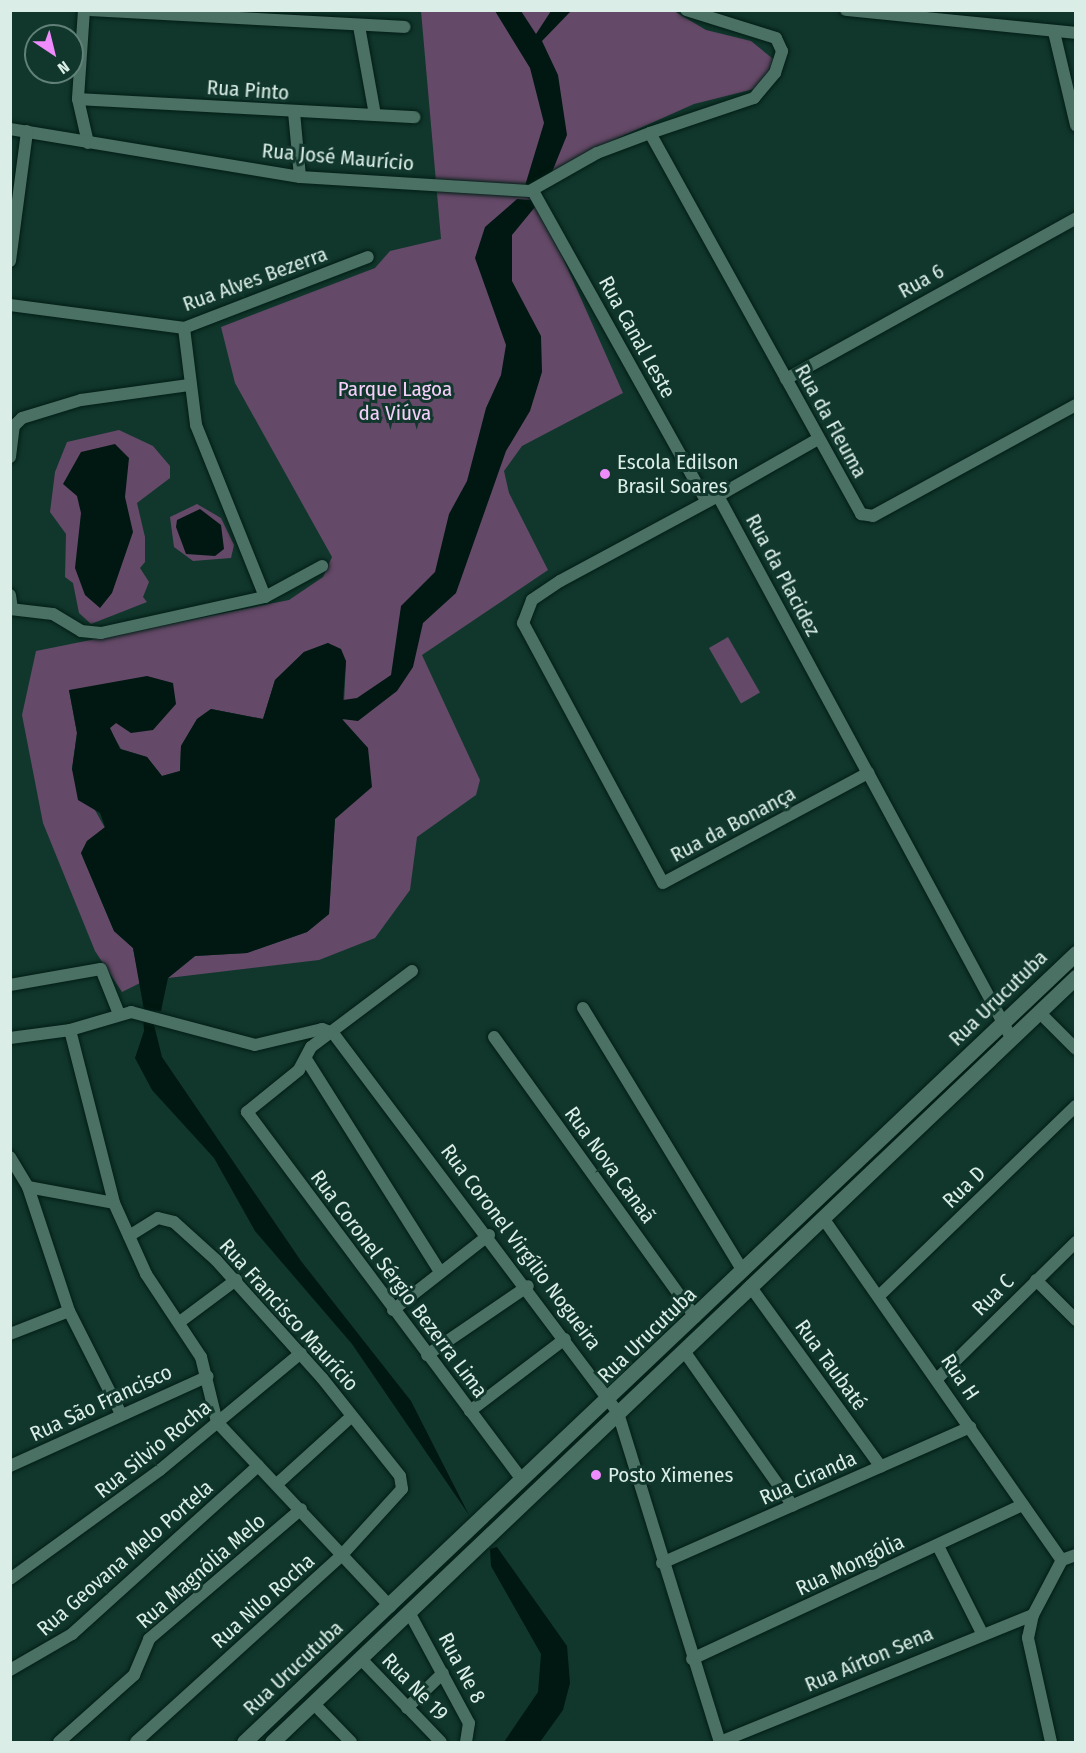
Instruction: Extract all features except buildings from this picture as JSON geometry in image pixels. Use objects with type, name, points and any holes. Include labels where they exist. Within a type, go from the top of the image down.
[{"type":"street","points":[[84,10],[78,99],[88,143]]},
{"type":"street","points":[[91,10],[405,27]]},
{"type":"street","points":[[533,191],[597,153],[754,98],[776,73],[782,51],[776,38],[686,10]]},
{"type":"street","points":[[846,10],[1076,33]]},
{"type":"street","points":[[359,26],[375,115]]},
{"type":"street","points":[[1054,32],[1076,125]]},
{"type":"street","name":"Rua Pinto","points":[[78,99],[415,117]]},
{"type":"street","points":[[294,112],[300,177]]},
{"type":"street","name":"Rua José Maurício","points":[[10,129],[300,177],[533,191]]},
{"type":"street","points":[[10,261],[27,131]]},
{"type":"street","name":"Rua da Fleuma","points":[[650,133],[861,514],[873,516],[1076,405]]},
{"type":"street","name":"Rua Canal Leste","points":[[533,191],[713,499]]},
{"type":"street","name":"Rua 6","points":[[786,379],[1076,218]]},
{"type":"street","name":"Rua Alves Bezerra","points":[[10,305],[184,328],[368,257]]},
{"type":"street","points":[[184,328],[189,385],[196,425],[265,597]]},
{"type":"street","points":[[10,457],[14,426],[22,418],[81,400],[189,385]]},
{"type":"street","points":[[713,499],[818,439]]},
{"type":"street","name":"Rua da Placidez","points":[[713,499],[868,773]]},
{"type":"street","name":"Rua da Bonança","points":[[713,499],[560,581],[532,600],[522,616],[663,883],[868,773]]},
{"type":"street","points":[[10,595],[11,609],[53,614],[81,631],[101,633],[265,597],[322,566]]},
{"type":"street","points":[[868,773],[1011,1038]]},
{"type":"street","name":"Rua Urucutuba","points":[[244,1743],[522,1480],[684,1351],[823,1218],[869,1163],[885,1137],[1076,953]]},
{"type":"street","points":[[10,985],[101,969],[118,1014]]},
{"type":"street","points":[[412,971],[333,1033],[311,1047],[306,1059],[440,1272]]},
{"type":"street","name":"Rua Urucutuba","points":[[272,1743],[410,1614],[614,1406],[695,1317],[743,1271],[869,1163],[896,1148],[1076,977]]},
{"type":"street","points":[[583,1008],[743,1271]]},
{"type":"street","points":[[1039,1011],[1076,1049]]},
{"type":"street","points":[[10,1038],[70,1030],[118,1014],[147,1015],[255,1045],[322,1029],[333,1033]]},
{"type":"street","points":[[70,1030],[114,1203],[146,1274],[181,1321],[208,1376],[217,1422],[390,1606]]},
{"type":"street","name":"Rua Coronel Virgílio Nogueira","points":[[333,1033],[528,1286],[614,1406],[720,1743]]},
{"type":"street","name":"Rua Nova Canaã","points":[[494,1037],[695,1317]]},
{"type":"street","name":"Rua Coronel Sérgio Bezerra Lima","points":[[306,1059],[247,1111],[393,1310],[522,1480]]},
{"type":"street","name":"Rua D","points":[[879,1296],[1076,1106]]},
{"type":"street","points":[[885,1137],[896,1148]]},
{"type":"street","points":[[11,1158],[28,1187],[69,1311],[121,1414]]},
{"type":"street","points":[[28,1187],[114,1203]]},
{"type":"street","name":"Rua Francisco Maurício","points":[[129,1236],[158,1218],[174,1222],[236,1280],[301,1353],[402,1479]]},
{"type":"street","name":"Rua H","points":[[823,1218],[938,1378],[1062,1560]]},
{"type":"street","points":[[393,1310],[489,1235]]},
{"type":"street","name":"Rua C","points":[[938,1378],[1076,1242]]},
{"type":"street","points":[[181,1321],[236,1280]]},
{"type":"street","points":[[1036,1280],[1076,1320]]},
{"type":"street","points":[[427,1355],[528,1286]]},
{"type":"street","name":"Rua Taubaté","points":[[750,1286],[880,1467]]},
{"type":"street","points":[[10,1334],[69,1311]]},
{"type":"street","points":[[470,1411],[566,1339]]},
{"type":"street","points":[[684,1351],[793,1506]]},
{"type":"street","name":"Rua Silvio Rocha","points":[[10,1579],[217,1422],[301,1353]]},
{"type":"street","name":"Rua São Francisco","points":[[10,1466],[208,1376]]},
{"type":"street","points":[[277,1484],[352,1416]]},
{"type":"street","name":"Rua Ciranda","points":[[663,1563],[970,1427]]},
{"type":"street","name":"Rua Geovana Melo Portela","points":[[10,1670],[72,1634],[258,1466]]},
{"type":"street","name":"Rua Nilo Rocha","points":[[136,1743],[342,1555],[402,1489],[402,1479]]},
{"type":"street","name":"Rua Mongólia","points":[[692,1659],[1023,1505]]},
{"type":"street","name":"Rua Magnólia Melo","points":[[58,1743],[134,1675],[149,1639],[301,1509]]},
{"type":"street","points":[[938,1546],[982,1633]]},
{"type":"street","points":[[1051,1743],[1027,1650],[1033,1615],[1062,1560],[1076,1555]]},
{"type":"street","name":"Rua Ne 8","points":[[410,1614],[444,1673],[468,1722],[466,1743]]},
{"type":"street","name":"Rua Aírton Sena","points":[[720,1743],[982,1633],[1033,1615]]},
{"type":"street","name":"Rua Ne 19","points":[[361,1659],[441,1743]]},
{"type":"street","points":[[407,1708],[444,1673]]},
{"type":"street","points":[[314,1704],[351,1743]]},
{"type":"green space","name":"Parque Lagoa da Viúva","points":[[421,11],[674,11],[706,30],[751,41],[778,63],[758,88],[694,104],[600,146],[534,193],[623,393],[522,446],[504,471],[509,493],[548,570],[422,655],[480,780],[476,795],[417,837],[410,890],[375,938],[319,960],[168,978],[195,956],[247,953],[307,932],[329,914],[335,819],[368,748],[343,724],[346,661],[328,643],[304,652],[275,680],[263,719],[211,709],[197,719],[181,746],[180,771],[162,776],[147,757],[121,749],[109,728],[116,723],[69,690],[77,733],[72,769],[105,828],[87,841],[81,853],[114,931],[133,948],[140,983],[122,992],[95,951],[43,823],[22,715],[36,651],[289,600],[323,577],[332,557],[235,383],[221,327],[375,268],[390,251],[441,239]]},
{"type":"green space","points":[[119,430],[153,446],[170,466],[170,478],[137,503],[145,537],[145,562],[140,568],[149,582],[143,597],[147,602],[91,624],[79,613],[73,583],[65,577],[66,534],[50,512],[55,472],[67,442]]},
{"type":"green space","points":[[197,504],[221,518],[234,545],[231,558],[193,561],[174,547],[170,517]]},
{"type":"green space","points":[[728,637],[760,692],[741,703],[709,648]]},
{"type":"water","points":[[495,11],[521,11],[536,34],[551,11],[571,11],[542,41],[558,75],[567,135],[548,182],[524,189],[544,123],[530,68]]},
{"type":"water","points":[[517,199],[531,200],[535,207],[512,235],[512,281],[541,336],[542,372],[530,411],[506,451],[456,593],[423,623],[413,667],[397,691],[358,721],[342,719],[368,748],[372,787],[335,819],[329,914],[307,932],[247,953],[195,956],[168,978],[161,1011],[144,1010],[133,948],[114,931],[81,853],[87,841],[105,827],[100,813],[78,800],[72,769],[77,733],[69,690],[147,676],[173,683],[176,704],[153,730],[131,733],[116,723],[110,728],[120,749],[147,757],[162,776],[180,771],[181,746],[197,719],[211,709],[263,719],[275,680],[304,652],[328,643],[341,649],[346,661],[343,700],[357,698],[391,675],[401,606],[435,572],[449,514],[467,481],[486,408],[501,375],[506,345],[475,258],[485,227]]},
{"type":"water","points":[[115,444],[129,458],[125,497],[133,532],[112,593],[100,608],[85,595],[75,568],[81,513],[77,496],[63,484],[81,452]]},
{"type":"water","points":[[200,509],[221,525],[224,549],[215,556],[186,554],[176,527],[177,520]]},
{"type":"water","points":[[143,1015],[152,1017],[162,1057],[301,1261],[411,1401],[469,1515],[352,1344],[255,1231],[214,1158],[152,1090],[135,1058],[144,1031]]},
{"type":"water","points":[[497,1547],[567,1646],[570,1683],[563,1710],[540,1742],[504,1742],[538,1692],[541,1654],[491,1566],[490,1549]]},
{"type":"place","name":"Escola Edilson Brasil Soares","points":[[605,474]]},
{"type":"place","name":"Posto Ximenes","points":[[596,1475]]}]
